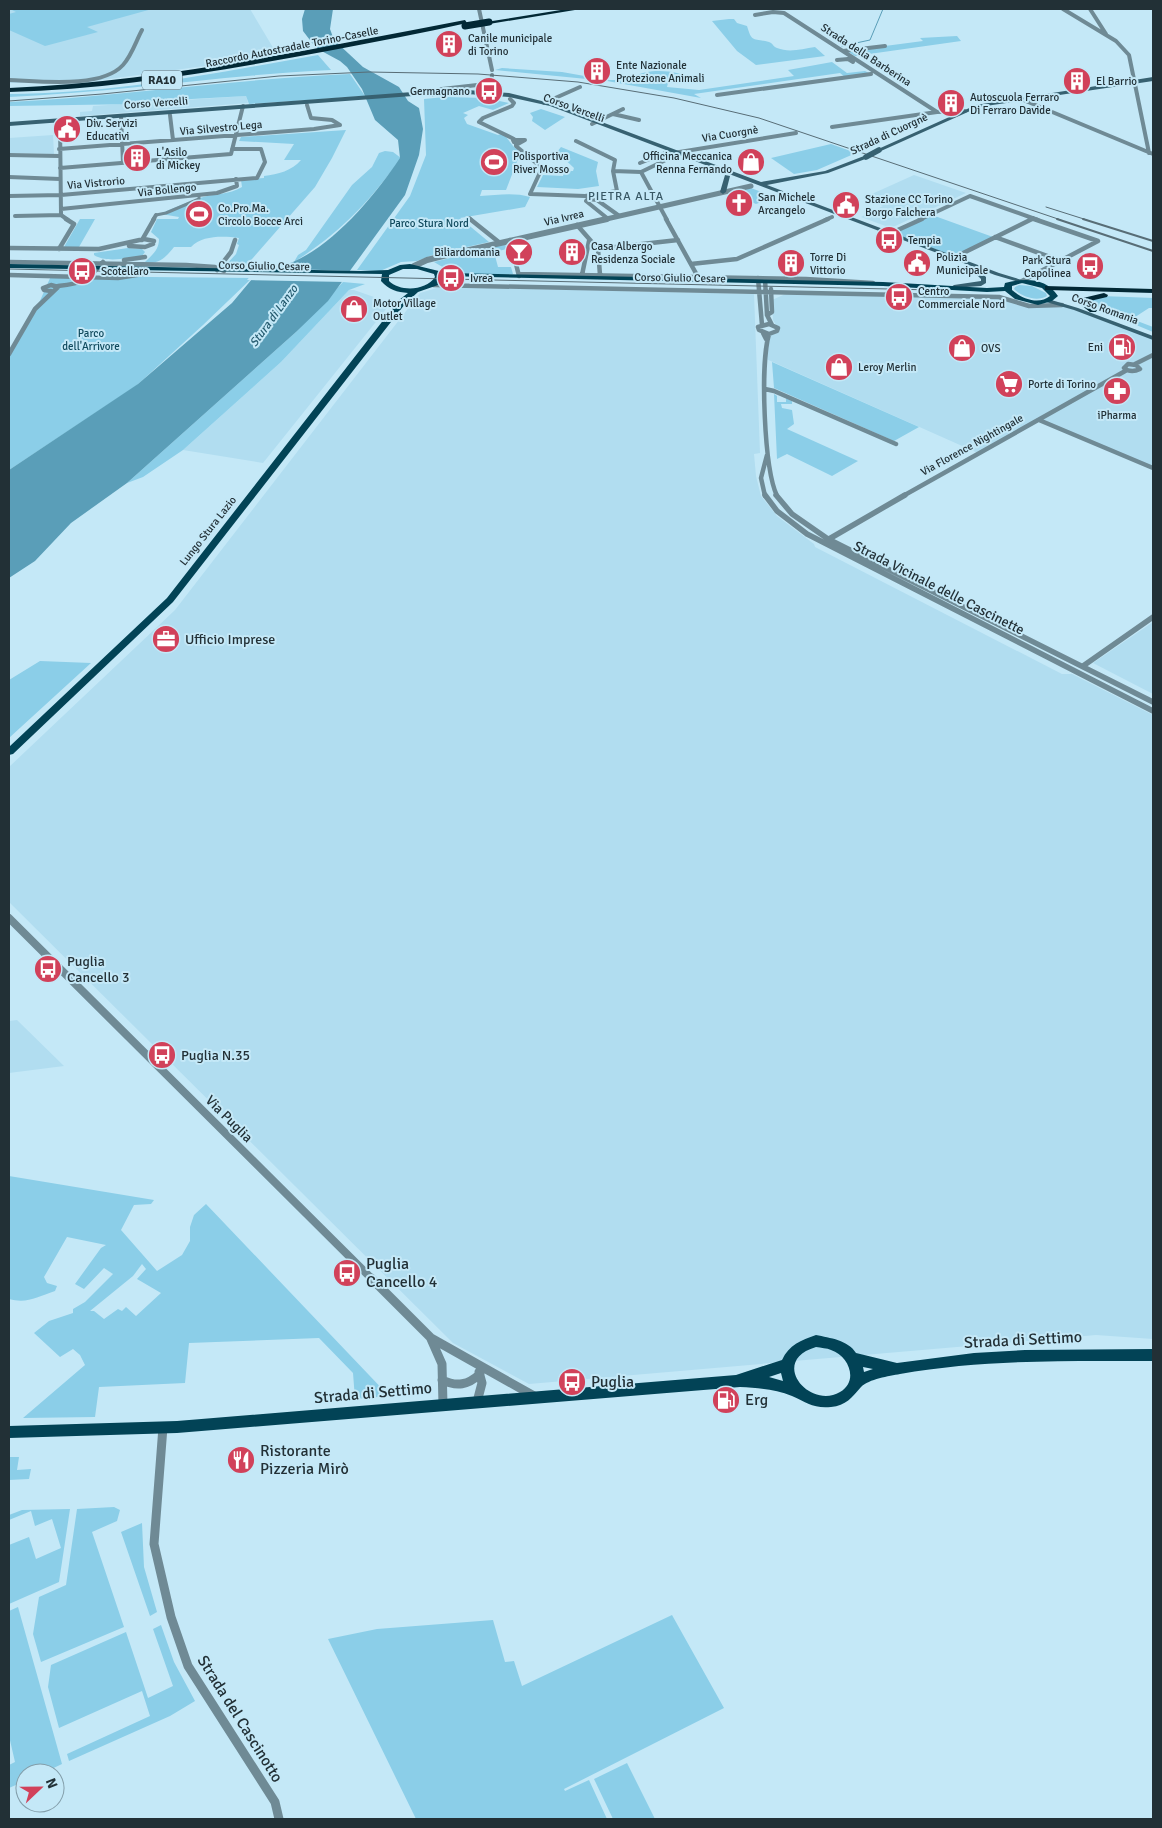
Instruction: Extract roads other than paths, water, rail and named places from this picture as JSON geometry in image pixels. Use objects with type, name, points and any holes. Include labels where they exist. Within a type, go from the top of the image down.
[{"type":"highway","name":"Raccordo Autostradale Torino-Caselle","points":[[9,91],[71,90],[141,83],[218,72],[465,24],[558,9]]},
{"type":"highway","name":"Raccordo Autostradale Torino-Caselle","points":[[488,20],[578,9]]},
{"type":"highway","points":[[1048,288],[1110,293],[1153,293]]},
{"type":"highway","points":[[1051,298],[1110,293]]},
{"type":"highway","points":[[1093,310],[1085,305],[1086,300],[1110,293]]},
{"type":"main road","name":"Strada di Cuorgnè","points":[[751,186],[835,170],[958,114],[984,105],[1153,78]]},
{"type":"main road","name":"Corso Vercelli","points":[[438,93],[510,98],[543,106],[730,175],[760,184],[890,234],[952,259],[1008,290]]},
{"type":"main road","name":"Corso Vercelli","points":[[9,125],[438,93],[495,93],[544,102],[666,153],[674,154]]},
{"type":"main road","name":"Corso Vercelli","points":[[120,117],[170,115],[350,100]]},
{"type":"main road","name":"Corso Vercelli","points":[[730,175],[751,186],[832,216],[952,259],[1022,281]]},
{"type":"main road","points":[[723,192],[730,175],[759,179],[792,179]]},
{"type":"main road","points":[[783,180],[778,187],[786,194]]},
{"type":"main road","name":"Corso Giulio Cesare","points":[[9,264],[142,274],[244,273],[359,276],[414,266],[425,267]]},
{"type":"main road","points":[[425,267],[437,273],[438,278],[434,284]]},
{"type":"main road","name":"Corso Giulio Cesare","points":[[9,271],[220,270],[244,273]]},
{"type":"main road","points":[[947,287],[981,284],[984,282],[984,278],[976,271]]},
{"type":"main road","points":[[384,281],[385,276],[389,272]]},
{"type":"main road","name":"Corso Giulio Cesare","points":[[437,273],[634,278],[926,294],[1008,290]]},
{"type":"main road","name":"Corso Giulio Cesare","points":[[359,276],[384,281],[391,286],[404,290]]},
{"type":"main road","points":[[1022,281],[1048,288],[1051,298],[1037,304],[1022,299],[1008,290],[1022,281]]},
{"type":"main road","name":"Corso Giulio Cesare","points":[[416,290],[434,284],[500,282],[764,286],[883,284],[1008,290]]},
{"type":"main road","points":[[404,290],[416,290]]},
{"type":"main road","name":"Lungo Stura Lazio","points":[[402,302],[404,290]]},
{"type":"main road","name":"Lungo Stura Lazio","points":[[9,752],[170,600],[402,302],[416,290]]},
{"type":"main road","name":"Corso Romania","points":[[1051,298],[1062,304],[1153,338]]},
{"type":"main road","name":"Corso Romania","points":[[1051,298],[1093,310],[1153,334]]},
{"type":"main road","points":[[816,1341],[838,1346],[853,1358],[858,1370],[856,1383],[846,1397],[835,1401],[823,1402],[811,1399],[798,1391],[788,1374],[788,1364],[797,1349],[816,1341]]},
{"type":"main road","name":"Strada di Settimo","points":[[856,1383],[870,1376],[895,1368],[977,1359],[1095,1353],[1153,1355]]},
{"type":"main road","name":"Strada di Settimo","points":[[853,1358],[895,1368]]},
{"type":"main road","name":"Strada di Settimo","points":[[740,1381],[752,1376],[768,1373],[788,1364]]},
{"type":"main road","name":"Strada di Settimo","points":[[9,1432],[163,1427],[740,1381],[768,1383],[798,1391]]},
{"type":"street","points":[[479,9],[492,70]]},
{"type":"street","points":[[1063,9],[1106,34],[1129,55],[1151,153]]},
{"type":"street","points":[[1090,9],[1106,34]]},
{"type":"street","name":"Strada della Barberina","points":[[755,15],[784,13],[937,112]]},
{"type":"street","points":[[9,80],[82,80],[110,74],[125,62],[142,30]]},
{"type":"street","points":[[843,52],[885,46]]},
{"type":"street","name":"Strada della Barberina","points":[[837,60],[849,60],[931,112]]},
{"type":"street","name":"Strada della Barberina","points":[[717,95],[872,74]]},
{"type":"street","points":[[438,93],[486,84],[491,82],[492,75]]},
{"type":"street","name":"Corso Vercelli","points":[[544,102],[580,87]]},
{"type":"street","points":[[510,98],[514,103],[512,106],[483,118],[479,122],[506,133],[542,168],[530,194],[587,197],[597,200],[612,217]]},
{"type":"street","points":[[1023,98],[1151,153]]},
{"type":"street","name":"Via Silvestro Lega","points":[[59,149],[340,125],[332,120],[311,118],[307,104]]},
{"type":"street","points":[[60,168],[232,152],[243,108]]},
{"type":"street","points":[[595,124],[623,109]]},
{"type":"street","points":[[947,110],[958,114]]},
{"type":"street","points":[[832,127],[947,110],[965,111]]},
{"type":"street","points":[[612,114],[639,120]]},
{"type":"street","name":"Corso Vercelli","points":[[170,115],[173,140]]},
{"type":"street","points":[[120,117],[123,163]]},
{"type":"street","points":[[60,122],[61,214]]},
{"type":"street","name":"Via Cuorgnè","points":[[641,172],[674,154],[796,133]]},
{"type":"street","points":[[576,141],[615,160],[613,171],[617,191],[587,197]]},
{"type":"street","name":"Via Silvestro Lega","points":[[232,152],[261,149],[265,162]]},
{"type":"street","points":[[640,163],[666,153]]},
{"type":"street","points":[[9,156],[59,156]]},
{"type":"street","name":"Via Vistrorio","points":[[9,196],[61,195],[257,178],[265,162]]},
{"type":"street","points":[[613,171],[641,172],[698,277]]},
{"type":"street","points":[[9,177],[60,179]]},
{"type":"street","name":"Via Bollengo","points":[[61,209],[217,193],[237,186],[236,179]]},
{"type":"street","name":"Via Ivrea","points":[[414,266],[427,260],[500,242],[751,186]]},
{"type":"street","points":[[140,243],[156,214],[166,213],[200,199],[199,195]]},
{"type":"street","points":[[890,234],[970,196],[1098,242],[1022,281]]},
{"type":"street","points":[[587,197],[586,202],[612,217]]},
{"type":"street","points":[[11,216],[61,214],[74,224],[59,249]]},
{"type":"street","points":[[691,264],[737,259],[832,216]]},
{"type":"street","points":[[469,218],[500,242]]},
{"type":"street","points":[[952,259],[1033,218]]},
{"type":"street","points":[[577,225],[598,249],[600,273]]},
{"type":"street","points":[[142,265],[141,260],[153,248],[154,242],[147,233]]},
{"type":"street","points":[[995,237],[1060,261]]},
{"type":"street","name":"Corso Giulio Cesare","points":[[9,275],[51,276],[142,265],[220,270],[232,250],[235,240]]},
{"type":"street","points":[[510,240],[519,275]]},
{"type":"street","points":[[582,273],[589,240]]},
{"type":"street","points":[[598,249],[678,240]]},
{"type":"street","points":[[9,248],[99,249],[154,242]]},
{"type":"street","points":[[140,243],[147,250],[147,256]]},
{"type":"street","points":[[44,288],[55,289],[80,283],[108,261],[132,260],[147,256]]},
{"type":"street","name":"Via Ivrea","points":[[425,267],[440,257]]},
{"type":"street","name":"Corso Giulio Cesare","points":[[519,275],[600,273],[634,278],[698,277],[764,286],[790,292],[999,297],[1020,304],[1062,304]]},
{"type":"street","points":[[9,354],[42,298],[44,288],[51,276]]},
{"type":"street","points":[[764,286],[772,300],[772,312],[767,315]]},
{"type":"street","points":[[764,286],[767,315],[772,325]]},
{"type":"street","points":[[764,286],[762,325],[758,329],[766,339]]},
{"type":"street","points":[[44,288],[55,289]]},
{"type":"street","points":[[42,298],[55,289]]},
{"type":"street","points":[[772,300],[790,292]]},
{"type":"street","points":[[762,325],[772,325],[777,327],[778,330],[769,334],[763,333]]},
{"type":"street","points":[[766,339],[769,334]]},
{"type":"street","name":"Strada Vicinale delle Cascinette","points":[[766,339],[764,358],[765,389],[768,449],[773,486],[783,503],[800,521],[829,539],[1153,702]]},
{"type":"street","name":"Via Florence Nightingale","points":[[829,539],[969,457],[1127,370],[1125,365],[1135,364],[1153,355]]},
{"type":"street","points":[[765,389],[774,391],[896,444]]},
{"type":"street","points":[[1039,420],[1153,468]]},
{"type":"street","name":"Strada Vicinale delle Cascinette","points":[[768,449],[761,478],[762,487],[773,505],[792,524],[833,549],[1153,711]]},
{"type":"street","points":[[1083,666],[1153,617]]},
{"type":"street","points":[[1017,642],[1024,637]]},
{"type":"street","name":"Via Puglia","points":[[9,918],[12,927],[431,1338],[534,1397]]},
{"type":"street","name":"Via Puglia","points":[[431,1338],[442,1364],[443,1405]]},
{"type":"street","points":[[476,1364],[482,1383],[477,1402]]},
{"type":"street","points":[[442,1380],[452,1385],[464,1385],[473,1381],[480,1374]]},
{"type":"street","name":"Strada del Cascinotto","points":[[163,1427],[154,1544],[171,1617],[188,1666],[275,1802],[279,1819]]},
{"type":"water","name":"Stura di Lanzo","points":[[305,9],[333,9],[330,29],[334,40],[363,67],[399,87],[408,101],[419,108],[423,129],[419,155],[405,195],[328,301],[296,332],[127,483],[71,523],[35,561],[9,578],[9,470],[138,384],[232,303],[263,266],[278,266],[290,263],[309,254],[324,243],[353,217],[379,187],[400,158],[398,140],[375,120],[362,89],[347,67],[316,48],[303,31],[302,19]]},
{"type":"waterway","points":[[842,46],[870,40],[883,9]]},
{"type":"tram line","points":[[9,269],[933,290]]},
{"type":"railway","points":[[9,101],[102,94],[279,76],[369,72],[478,74],[578,82],[674,98],[759,118],[1061,220]]},
{"type":"railway","points":[[1046,207],[1087,220]]},
{"type":"railway","points":[[1057,219],[1153,251]]},
{"type":"railway","points":[[1083,219],[1153,241]]},
{"type":"place","name":"Canile municipale di Torino","points":[[449,44]]},
{"type":"place","name":"Ente Nazionale Protezione Animali","points":[[597,71]]},
{"type":"place","name":"El Barrio","points":[[1077,81]]},
{"type":"place","name":"Germagnano","points":[[489,91]]},
{"type":"place","name":"Autoscuola Ferraro Di Ferraro Davide","points":[[951,103]]},
{"type":"place","name":"Div. Servizi Educativi","points":[[67,129]]},
{"type":"place","name":"L'Asilo di Mickey","points":[[137,158]]},
{"type":"place","name":"Polisportiva River Mosso","points":[[494,162]]},
{"type":"place","name":"Officina Meccanica Renna Fernando","points":[[751,162]]},
{"type":"place","name":"San Michele Arcangelo","points":[[739,203]]},
{"type":"place","name":"Stazione CC Torino Borgo Falchera","points":[[846,205]]},
{"type":"place","name":"Co.Pro.Ma. Circolo Bocce Arci","points":[[199,214]]},
{"type":"place","name":"Tempia","points":[[889,240]]},
{"type":"place","name":"Biliardomania","points":[[519,252]]},
{"type":"place","name":"Casa Albergo Residenza Sociale","points":[[572,252]]},
{"type":"place","name":"Torre Di Vittorio","points":[[791,263]]},
{"type":"place","name":"Polizia Municipale","points":[[917,263]]},
{"type":"place","name":"Park Stura Capolinea","points":[[1090,266]]},
{"type":"place","name":"Scotellaro","points":[[82,271]]},
{"type":"place","name":"Ivrea","points":[[451,278]]},
{"type":"place","name":"Centro Commerciale Nord","points":[[899,297]]},
{"type":"place","name":"Motor Village Outlet","points":[[354,309]]},
{"type":"place","name":"Eni","points":[[1122,347]]},
{"type":"place","name":"OVS","points":[[962,348]]},
{"type":"place","name":"Leroy Merlin","points":[[839,367]]},
{"type":"place","name":"Porte di Torino","points":[[1009,384]]},
{"type":"place","name":"iPharma","points":[[1117,391]]},
{"type":"place","name":"Ufficio Imprese","points":[[166,639]]},
{"type":"place","name":"Puglia Cancello 3","points":[[48,969]]},
{"type":"place","name":"Puglia N.35","points":[[162,1055]]},
{"type":"place","name":"Puglia Cancello 4","points":[[347,1273]]},
{"type":"place","name":"Puglia","points":[[572,1382]]},
{"type":"place","name":"Erg","points":[[726,1400]]},
{"type":"place","name":"Ristorante Pizzeria Mirò","points":[[241,1460]]},
{"type":"district","name":"PIETRA ALTA","points":[[626,196]]},
{"type":"park label","name":"Parco Stura Nord","points":[[429,223]]},
{"type":"park label","name":"Parco dell'Arrivore","points":[[91,339]]}]
